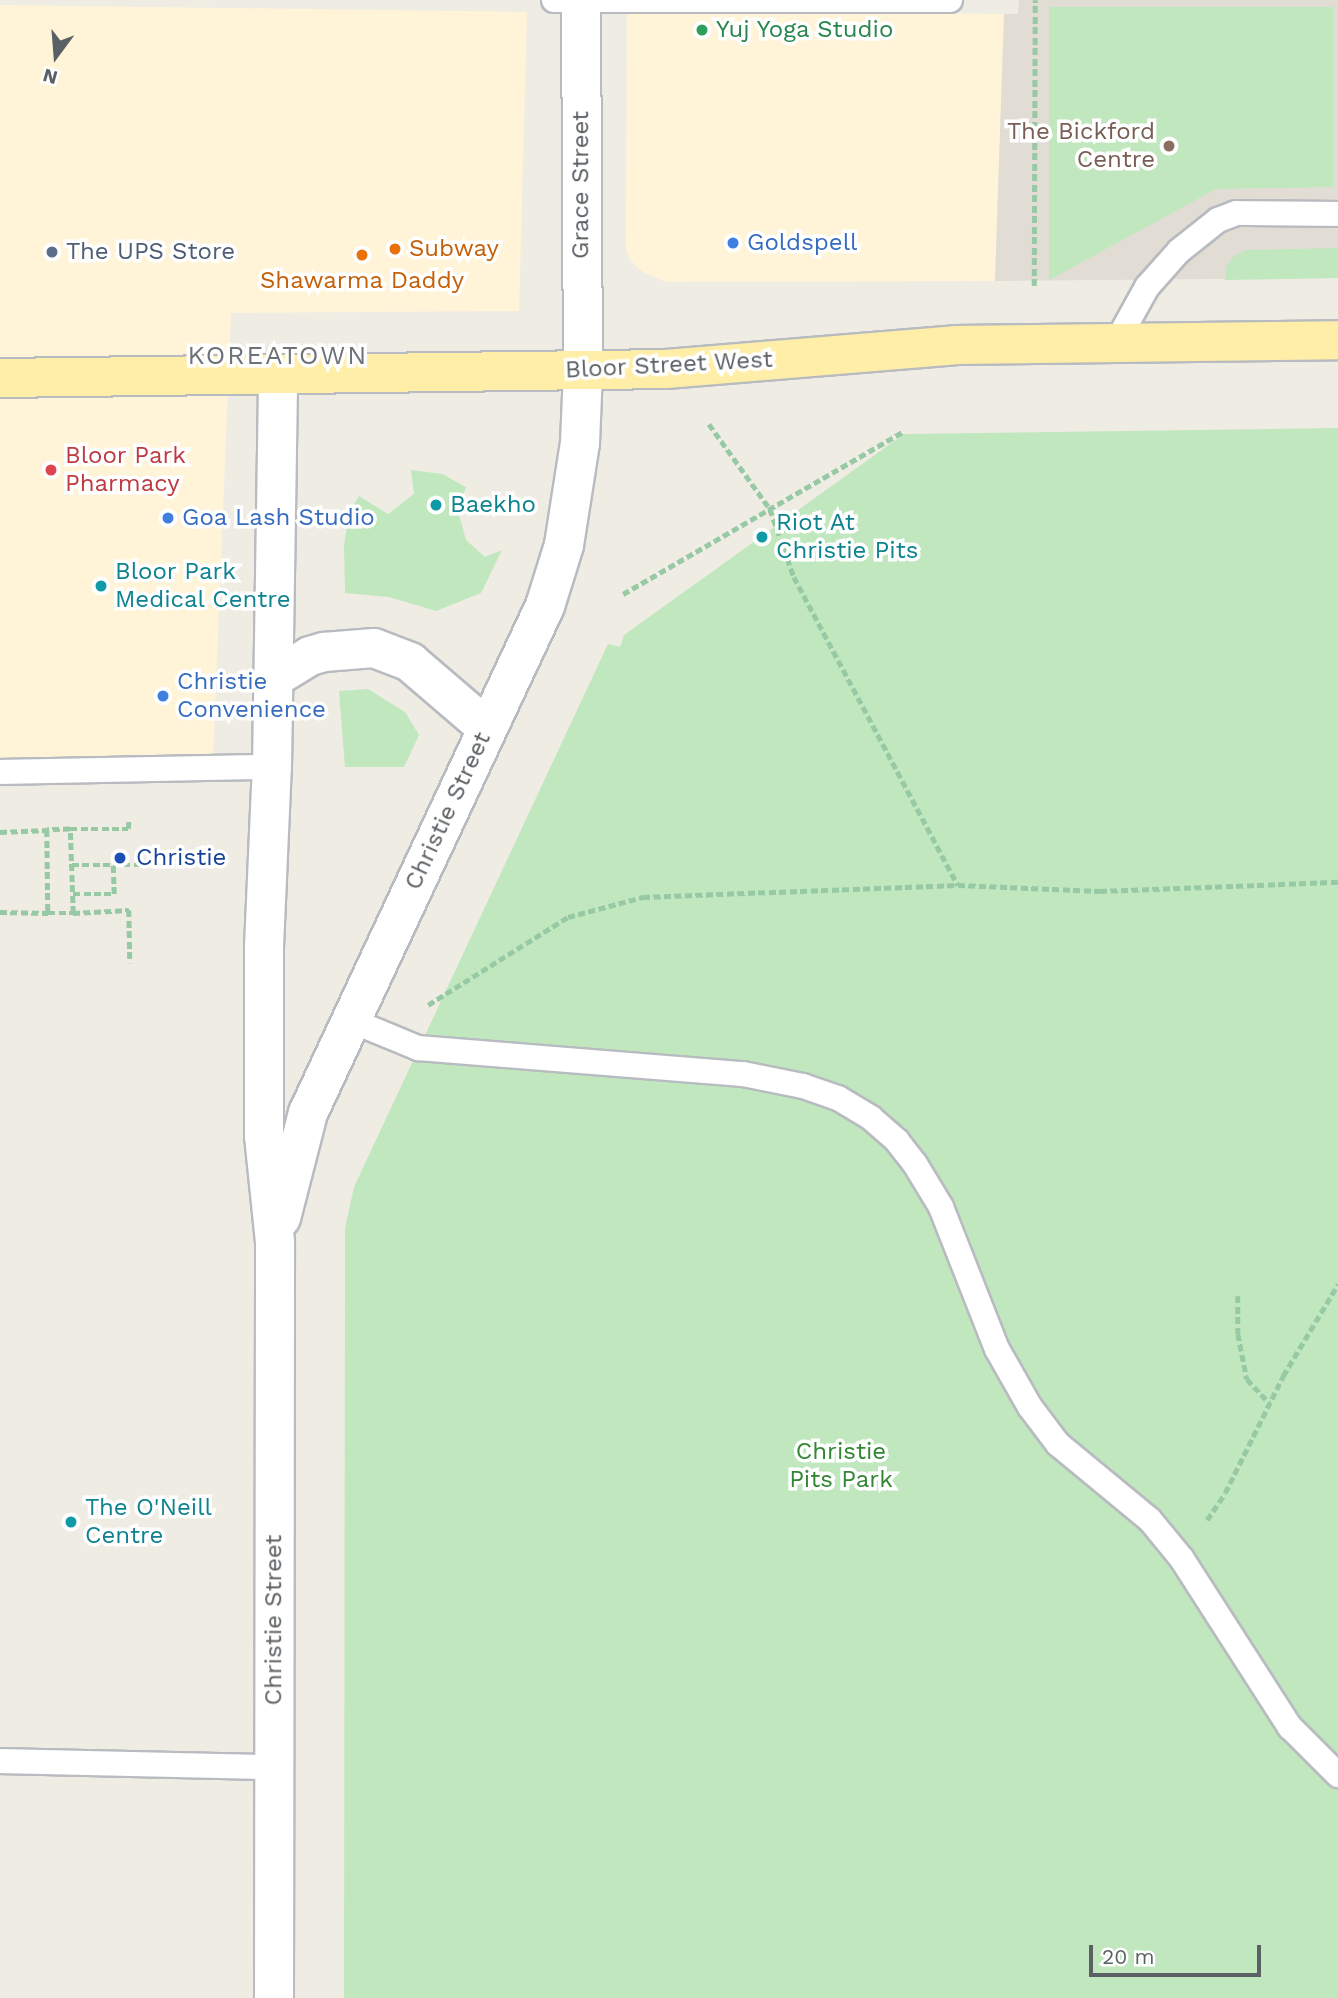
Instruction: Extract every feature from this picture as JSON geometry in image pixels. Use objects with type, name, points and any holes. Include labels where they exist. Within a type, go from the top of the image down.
[{"type":"main road","name":"Bloor Street West","points":[[0,378],[666,369],[955,345],[1338,340]]},
{"type":"street","name":"Grace Street","points":[[581,0],[583,370]]},
{"type":"street","name":"Christie Street","points":[[275,1242],[308,1113],[545,606],[564,545],[580,443],[583,370]]},
{"type":"street","name":"Christie Street","points":[[274,1998],[275,1242],[264,1136],[264,947],[272,767],[278,374]]},
{"type":"street","points":[[274,678],[317,654],[374,649],[410,662],[487,727]]},
{"type":"lane","points":[[554,0],[950,0]]},
{"type":"lane","points":[[1116,343],[1147,287],[1179,251],[1218,220],[1236,213],[1338,214]]},
{"type":"lane","points":[[0,772],[272,767]]},
{"type":"lane","points":[[350,1020],[418,1048],[743,1074],[803,1086],[838,1098],[872,1118],[897,1141],[941,1207],[997,1349],[1030,1408],[1058,1444],[1150,1520],[1182,1559],[1290,1727],[1338,1775]]},
{"type":"lane","points":[[0,1761],[274,1767]]},
{"type":"path","points":[[1034,286],[1035,0]]},
{"type":"path","points":[[709,424],[770,509],[794,577],[958,885]]},
{"type":"path","points":[[623,594],[904,431]]},
{"type":"path","points":[[0,832],[128,829],[129,819]]},
{"type":"path","points":[[70,829],[73,913]]},
{"type":"path","points":[[47,830],[48,914]]},
{"type":"path","points":[[72,864],[180,865]]},
{"type":"path","points":[[73,894],[114,894],[113,865]]},
{"type":"path","points":[[424,1007],[465,985],[568,917],[643,897],[958,885],[1100,891],[1338,882]]},
{"type":"path","points":[[0,912],[48,914],[129,910],[130,963]]},
{"type":"path","points":[[1182,1559],[1224,1493],[1269,1403],[1338,1284]]},
{"type":"path","points":[[1238,1296],[1238,1334],[1247,1379],[1269,1403]]},
{"type":"shaded area","name":"The Bickford Centre","points":[[1019,0],[1338,0],[1338,278],[995,281],[1004,14],[1018,14]]},
{"type":"shaded area","points":[[0,5],[527,12],[519,311],[231,313],[213,755],[0,760]]},
{"type":"shaded area","points":[[627,9],[1004,14],[995,281],[667,282],[643,272],[631,261],[626,250]]},
{"type":"green space","name":"The Bickford Centre","points":[[1049,7],[1333,7],[1333,187],[1216,189],[1049,280]]},
{"type":"green space","points":[[1338,248],[1338,278],[1225,280],[1226,267],[1234,256],[1246,250]]},
{"type":"green space","name":"Christie Pits Park","points":[[1338,428],[1338,1998],[344,1998],[345,1228],[354,1187],[608,644],[620,647],[624,635],[904,434]]},
{"type":"green space","points":[[411,470],[442,474],[466,487],[458,511],[466,540],[485,557],[502,550],[481,593],[436,611],[389,597],[345,593],[344,545],[349,512],[359,496],[388,514],[414,494]]},
{"type":"green space","points":[[368,689],[405,712],[419,735],[404,767],[345,767],[339,691]]},
{"type":"place","name":"Yuj Yoga Studio","points":[[702,30]]},
{"type":"place","name":"The Bickford Centre","points":[[1169,146]]},
{"type":"place","name":"Goldspell","points":[[733,243]]},
{"type":"place","name":"Subway","points":[[395,249]]},
{"type":"place","name":"The UPS Store","points":[[52,252]]},
{"type":"place","name":"Shawarma Daddy","points":[[362,255]]},
{"type":"place","name":"Bloor Park Pharmacy","points":[[51,470]]},
{"type":"place","name":"Baekho","points":[[436,505]]},
{"type":"place","name":"Goa Lash Studio","points":[[168,518]]},
{"type":"place","name":"Riot At Christie Pits","points":[[762,537]]},
{"type":"place","name":"Bloor Park Medical Centre","points":[[101,586]]},
{"type":"place","name":"Christie Convenience","points":[[163,696]]},
{"type":"place","name":"Christie","points":[[120,858]]},
{"type":"place","name":"The O'Neill Centre","points":[[71,1522]]},
{"type":"district","name":"KOREATOWN","points":[[278,356]]}]
